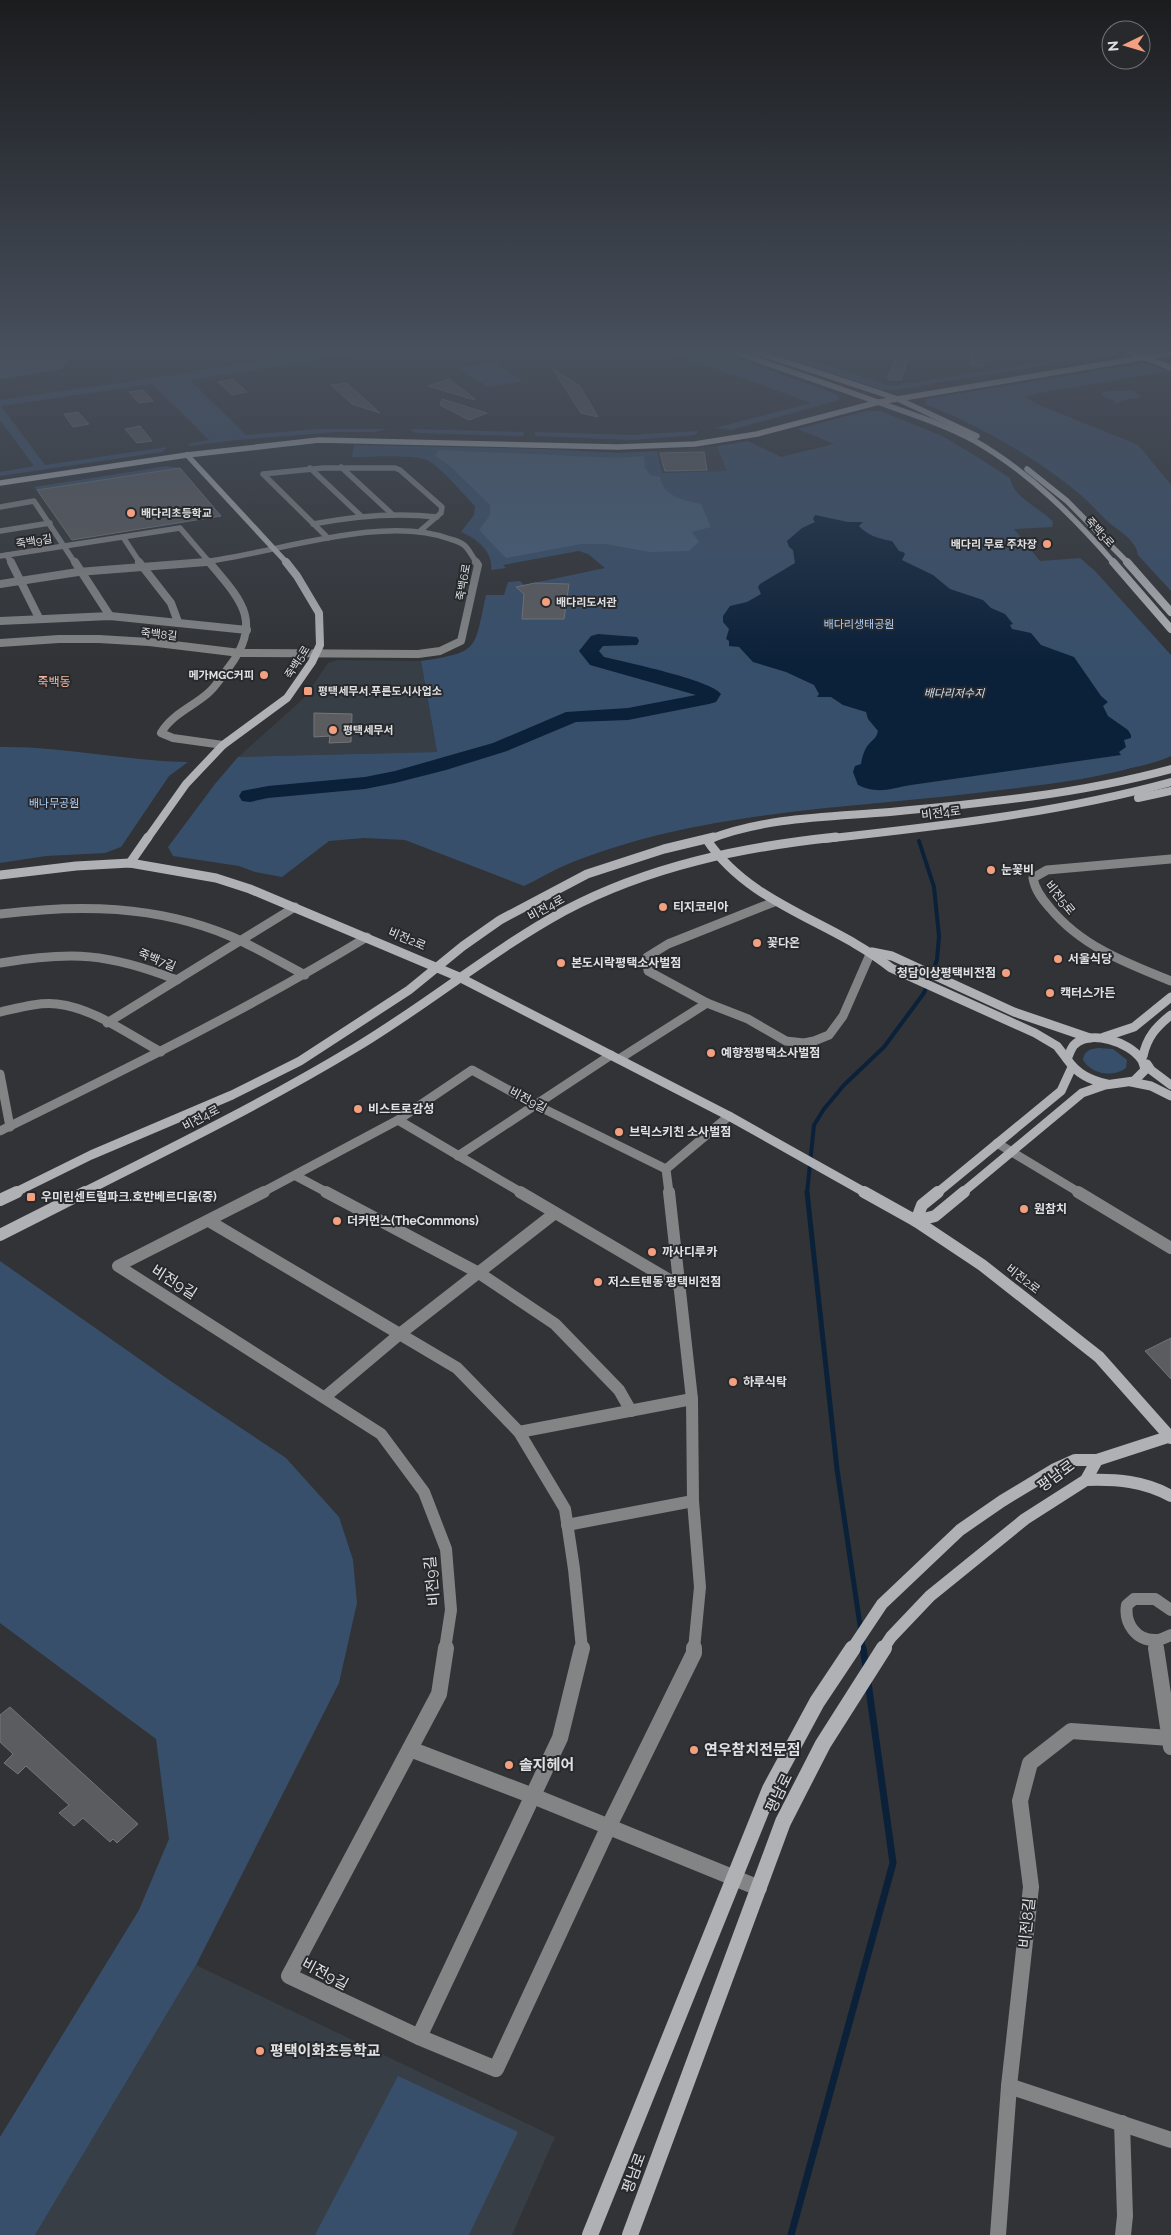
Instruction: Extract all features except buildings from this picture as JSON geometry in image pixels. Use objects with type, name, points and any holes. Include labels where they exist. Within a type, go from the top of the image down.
[{"type":"street","points":[[187,455],[194,453]]},
{"type":"street","points":[[0,484],[202,453]]},
{"type":"street","name":"죽백3로","points":[[994,453],[1022,473],[1056,501],[1086,530],[1171,630]]},
{"type":"street","name":"죽백3로","points":[[1006,453],[1069,501],[1099,530],[1171,612]]},
{"type":"street","name":"죽백5로","points":[[130,863],[186,784],[223,745],[287,698],[320,645],[319,613],[297,576],[276,549],[187,455]]},
{"type":"street","points":[[341,467],[394,514]]},
{"type":"street","points":[[310,468],[361,516]]},
{"type":"street","points":[[328,538],[263,474],[310,468],[395,468],[400,470],[442,507],[441,513],[420,531]]},
{"type":"street","points":[[0,507],[34,502],[50,523],[63,546],[180,528],[236,594],[245,611],[247,630],[240,653],[209,693],[162,728],[161,733],[166,736],[223,745]]},
{"type":"street","points":[[313,524],[361,516],[394,514],[437,517]]},
{"type":"street","name":"죽백9길","points":[[0,531],[50,523]]},
{"type":"street","name":"죽백6로","points":[[276,549],[372,531],[420,531],[444,536],[459,542],[476,559],[478,565],[461,641],[440,651],[418,654],[316,654]]},
{"type":"street","points":[[123,537],[142,566],[171,603],[178,622]]},
{"type":"street","name":"죽백9길","points":[[39,618],[4,556],[63,546],[110,616]]},
{"type":"street","points":[[0,584],[79,572],[209,562],[276,549]]},
{"type":"street","points":[[0,621],[110,616],[247,630]]},
{"type":"street","name":"죽백8길","points":[[0,643],[59,639],[99,639],[149,642],[240,653],[316,654]]},
{"type":"street","name":"비전4로","points":[[0,1200],[91,1155],[268,1078],[334,1041],[409,990],[463,946],[500,920],[580,877],[631,859],[707,840],[730,831],[810,818],[952,806],[1050,795],[1123,782],[1171,769]]},
{"type":"street","name":"비전4로","points":[[0,1235],[307,1076],[423,1005],[459,977],[544,923],[593,898],[689,863],[719,855],[783,843],[888,832],[1075,806],[1171,782]]},
{"type":"street","points":[[1075,806],[1107,805],[1171,791]]},
{"type":"street","points":[[707,840],[734,870],[774,902],[871,952],[893,969],[1035,1033],[1057,1046],[1083,1076],[1107,1084]]},
{"type":"street","name":"비전5로","points":[[1171,859],[1047,870],[1033,878],[1034,888],[1051,911],[1081,939],[1100,950],[1171,981]]},
{"type":"street","name":"비전2로","points":[[0,875],[76,866],[130,863],[216,878],[295,907],[459,977],[729,1116],[916,1221],[982,1265],[1099,1357],[1171,1437]]},
{"type":"street","points":[[774,902],[668,944],[647,957],[648,971],[707,1002],[748,1019],[786,1041],[804,1043],[829,1035],[843,1016],[871,952]]},
{"type":"street","points":[[0,914],[67,906],[114,906],[161,913],[219,932],[306,974]]},
{"type":"street","points":[[176,980],[295,907]]},
{"type":"street","points":[[0,1131],[161,1052],[306,974],[367,937]]},
{"type":"street","points":[[871,952],[897,958],[1024,1016],[1068,1032],[1125,1044],[1145,1060],[1151,1070],[1171,1085]]},
{"type":"street","name":"죽백7길","points":[[0,964],[52,955],[86,955],[122,960],[176,980]]},
{"type":"street","name":"죽백7길","points":[[107,1023],[176,980]]},
{"type":"street","points":[[916,1221],[922,1205],[1061,1091],[1070,1063],[1071,1048],[1078,1043],[1134,1027],[1171,997]]},
{"type":"street","points":[[458,1156],[536,1105],[707,1002]]},
{"type":"street","points":[[0,1012],[56,1004],[72,1007],[107,1023],[161,1052]]},
{"type":"street","points":[[1131,1082],[1140,1078],[1146,1071],[1145,1041],[1153,1030],[1171,1015]]},
{"type":"street","name":"비전9길","points":[[472,1070],[536,1105],[666,1169],[692,1399],[693,1501],[700,1587],[694,1653],[608,1828],[496,2069],[419,2037],[289,1976],[439,1694],[451,1610],[446,1549],[424,1492],[381,1434],[325,1396],[118,1266],[296,1176],[398,1120],[472,1070]]},
{"type":"street","points":[[0,1074],[10,1126]]},
{"type":"street","points":[[916,1221],[935,1216],[1082,1093],[1107,1084],[1131,1082],[1151,1086],[1171,1096]]},
{"type":"street","points":[[666,1169],[729,1116]]},
{"type":"street","points":[[398,1120],[678,1285]]},
{"type":"street","points":[[997,1143],[1171,1248]]},
{"type":"street","points":[[296,1176],[478,1274],[555,1324],[619,1390],[632,1411]]},
{"type":"street","points":[[325,1396],[555,1213]]},
{"type":"street","points":[[209,1221],[457,1368],[520,1432],[564,1509],[582,1650],[560,1738],[419,2037]]},
{"type":"street","points":[[520,1432],[692,1399]]},
{"type":"street","name":"평남로","points":[[590,2235],[770,1789],[817,1702],[882,1604],[960,1530],[1002,1501],[1055,1469],[1075,1460],[1097,1460],[1171,1437]]},
{"type":"street","name":"평남로","points":[[630,2235],[783,1822],[823,1744],[892,1637],[930,1596],[1025,1519],[1086,1480],[1097,1460]]},
{"type":"street","points":[[1086,1480],[1125,1479],[1158,1488],[1171,1496]]},
{"type":"street","points":[[567,1525],[693,1501]]},
{"type":"street","points":[[1171,1610],[1162,1602],[1145,1598],[1136,1599],[1126,1607],[1126,1621],[1130,1628],[1146,1638],[1155,1640],[1171,1635]]},
{"type":"street","name":"비전8길","points":[[998,2235],[1009,2086],[1031,1887],[1020,1801],[1030,1763],[1072,1732],[1120,1733],[1171,1742],[1155,1640]]},
{"type":"street","points":[[410,1749],[533,1796],[759,1888]]},
{"type":"street","points":[[1009,2086],[1171,2140]]},
{"type":"street","points":[[1122,2123],[1125,2216],[1123,2235]]},
{"type":"shaded area","points":[[437,453],[513,453],[618,458],[644,456],[645,467],[650,475],[660,477],[665,489],[675,496],[701,504],[711,527],[692,532],[699,542],[689,551],[650,552],[605,544],[581,544],[506,558],[479,530],[490,515],[490,505],[450,466],[435,456]]},
{"type":"shaded area","points":[[658,453],[720,453],[728,471],[662,473]]},
{"type":"shaded area","points":[[337,660],[421,661],[437,752],[238,757],[304,698],[328,663]]},
{"type":"shaded area","name":"평택이화초등학교","points":[[196,1965],[555,2137],[512,2235],[35,2235]]},
{"type":"green space","points":[[25,453],[36,453],[45,465],[124,453],[153,453],[0,476],[0,472],[34,466]]},
{"type":"green space","name":"배다리생태공원","points":[[353,453],[658,453],[662,473],[727,471],[720,453],[773,453],[781,457],[796,453],[971,453],[1010,478],[1016,491],[1053,522],[1052,527],[1014,529],[1040,561],[1080,558],[1095,571],[1171,655],[1171,756],[1146,764],[1070,781],[954,796],[842,806],[730,820],[675,831],[621,845],[568,864],[524,886],[405,840],[364,838],[329,841],[282,877],[255,872],[239,866],[173,856],[168,847],[215,784],[238,757],[437,752],[421,661],[454,655],[471,646],[479,628],[486,595],[504,595],[508,582],[520,581],[524,585],[605,568],[588,554],[579,551],[503,565],[506,568],[491,570],[490,557],[483,546],[461,532],[474,515],[475,506],[439,468],[433,463],[420,458],[391,456],[352,457]]},
{"type":"green space","points":[[1022,453],[1145,453],[1171,485],[1171,591],[1138,555],[1137,550],[1128,538],[1108,522],[1082,496]]},
{"type":"green space","points":[[168,466],[180,468],[37,490],[34,487]]},
{"type":"green space","name":"배나무공원","points":[[0,747],[24,747],[188,762],[169,776],[121,847],[105,853],[46,856],[0,863]]},
{"type":"green space","points":[[1092,1049],[1113,1049],[1127,1060],[1126,1068],[1109,1074],[1091,1069],[1083,1060],[1085,1054]]},
{"type":"green space","points":[[0,1261],[172,1382],[286,1458],[339,1517],[353,1560],[357,1603],[339,1683],[196,1965],[35,2235],[0,2235],[0,2137],[139,1910],[169,1839],[156,1739],[0,1623]]},
{"type":"green space","points":[[398,2076],[518,2132],[469,2235],[315,2235]]},
{"type":"water","name":"배다리저수지","points":[[815,515],[848,522],[863,522],[859,526],[866,532],[878,538],[892,541],[899,551],[905,554],[902,560],[933,575],[950,589],[983,600],[991,608],[1005,614],[1013,624],[1010,625],[1012,629],[1031,633],[1041,645],[1074,657],[1101,696],[1108,702],[1103,706],[1108,716],[1128,730],[1131,735],[1131,738],[1124,740],[1126,747],[1119,752],[1121,755],[885,790],[872,790],[858,785],[853,772],[855,766],[861,764],[866,748],[878,731],[868,719],[866,712],[843,705],[831,697],[817,697],[819,694],[814,685],[786,672],[753,662],[739,647],[729,646],[729,641],[726,639],[729,629],[723,622],[723,616],[730,606],[747,602],[761,594],[758,587],[760,584],[795,563],[793,550],[789,547],[787,541],[802,528],[815,522],[813,519]]},
{"type":"waterway","points":[[250,796],[268,792],[365,783],[395,777],[439,766],[500,747],[573,716],[628,714],[709,698],[711,694],[692,686],[597,661],[589,651],[598,640],[630,641]]},
{"type":"waterway","points":[[807,1192],[814,1125],[824,1109],[844,1085],[884,1047],[924,993],[937,960],[939,936],[934,887],[919,841]]},
{"type":"waterway","points":[[807,1192],[837,1469],[861,1632]]},
{"type":"waterway","points":[[862,1640],[863,1649]]},
{"type":"waterway","points":[[863,1648],[866,1667]]},
{"type":"waterway","points":[[791,2235],[893,1863],[868,1682]]},
{"type":"place","name":"배다리초등학교","points":[[131,513]]},
{"type":"place","name":"배다리 무료 주차장","points":[[1047,544]]},
{"type":"place","name":"배다리도서관","points":[[546,602]]},
{"type":"place","name":"메가MGC커피","points":[[264,675]]},
{"type":"place","name":"평택세무서.푸른도시사업소","points":[[308,691]]},
{"type":"place","name":"평택세무서","points":[[333,730]]},
{"type":"place","name":"눈꽃비","points":[[991,870]]},
{"type":"place","name":"티지코리아","points":[[663,907]]},
{"type":"place","name":"꽃다온","points":[[757,943]]},
{"type":"place","name":"서울식당","points":[[1058,959]]},
{"type":"place","name":"본도시락평택소사벌점","points":[[561,963]]},
{"type":"place","name":"청담이상평택비전점","points":[[1006,973]]},
{"type":"place","name":"캑터스가든","points":[[1050,993]]},
{"type":"place","name":"예향정평택소사벌점","points":[[711,1053]]},
{"type":"place","name":"비스트로감성","points":[[358,1109]]},
{"type":"place","name":"브릭스키친 소사벌점","points":[[619,1132]]},
{"type":"place","name":"우미린센트럴파크.호반베르디움(중)","points":[[31,1197]]},
{"type":"place","name":"원참치","points":[[1024,1209]]},
{"type":"place","name":"더커먼스(TheCommons)","points":[[337,1221]]},
{"type":"place","name":"까사디루카","points":[[652,1252]]},
{"type":"place","name":"저스트텐동 평택비전점","points":[[598,1282]]},
{"type":"place","name":"하루식탁","points":[[733,1382]]},
{"type":"place","name":"연우참치전문점","points":[[694,1750]]},
{"type":"place","name":"솔지헤어","points":[[509,1765]]},
{"type":"place","name":"평택이화초등학교","points":[[260,2051]]},
{"type":"district","name":"죽백동","points":[[54,682]]}]
